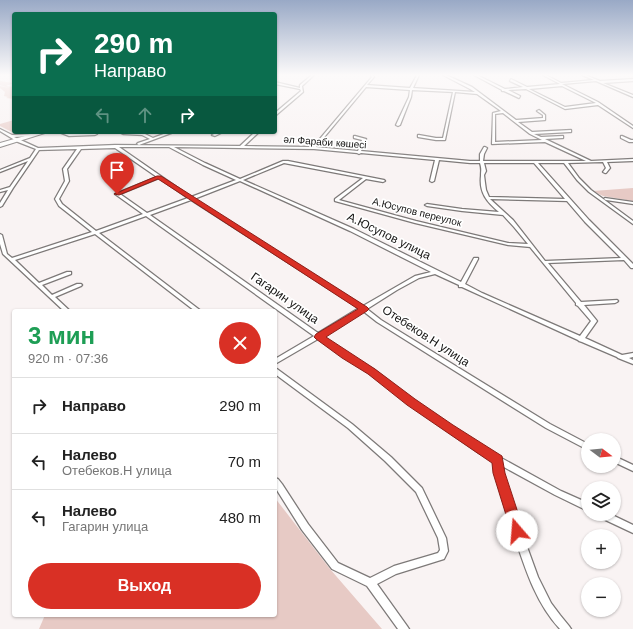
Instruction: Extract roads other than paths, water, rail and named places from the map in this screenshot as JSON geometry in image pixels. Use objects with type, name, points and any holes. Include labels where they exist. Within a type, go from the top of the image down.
[{"type":"main road","points":[[0,145],[38,134]]},
{"type":"street","points":[[277,113],[287,104]]},
{"type":"street","points":[[314,148],[351,104]]},
{"type":"street","points":[[398,125],[407,104]]},
{"type":"street","points":[[419,136],[444,139],[451,104]]},
{"type":"street","points":[[493,104],[531,134],[591,162]]},
{"type":"street","points":[[558,104],[565,108],[596,104]]},
{"type":"street","points":[[600,104],[633,127]]},
{"type":"street","points":[[514,121],[544,120],[544,115],[538,111]]},
{"type":"street","points":[[503,112],[494,113],[492,143],[546,141]]},
{"type":"street","name":"әл Фараби көшесі","points":[[0,130],[17,140],[38,149],[116,146],[242,146],[314,148],[437,160],[480,162],[591,162],[633,160]]},
{"type":"street","points":[[531,134],[570,131]]},
{"type":"street","points":[[10,135],[23,136],[38,134]]},
{"type":"street","points":[[66,134],[95,134]]},
{"type":"street","points":[[123,134],[143,134],[153,139]]},
{"type":"street","points":[[135,146],[167,134]]},
{"type":"street","points":[[242,146],[255,134]]},
{"type":"street","points":[[540,138],[562,136]]},
{"type":"street","points":[[355,137],[364,139],[359,152]]},
{"type":"street","points":[[622,137],[633,141]]},
{"type":"street","name":"Отебеков.Н улица","points":[[116,146],[190,198],[364,309],[379,321],[493,393],[548,426],[581,443]]},
{"type":"street","name":"А.Юсупов улица","points":[[167,146],[352,230],[461,286],[633,362]]},
{"type":"street","points":[[185,154],[188,148],[200,146]]},
{"type":"street","points":[[80,148],[65,169],[66,181],[57,199],[58,202],[195,309]]},
{"type":"street","points":[[486,148],[480,162],[484,171],[482,173],[483,188],[487,198],[494,207],[511,221],[578,304],[594,321],[582,340]]},
{"type":"street","points":[[0,206],[38,149]]},
{"type":"street","points":[[0,171],[30,159]]},
{"type":"street","points":[[432,181],[437,160]]},
{"type":"street","points":[[604,161],[608,168],[605,172]]},
{"type":"street","name":"А.Юсупов переулок","points":[[11,260],[61,244],[288,162],[383,181]]},
{"type":"street","points":[[535,162],[568,200],[633,267]]},
{"type":"street","points":[[565,162],[578,179],[633,223]]},
{"type":"street","name":"Гагарин улица","points":[[159,177],[117,194],[346,356],[371,371],[443,424],[497,460],[581,503]]},
{"type":"street","name":"А.Юсупов переулок","points":[[365,178],[336,200],[415,222],[508,244],[531,246]]},
{"type":"street","points":[[0,191],[11,188]]},
{"type":"street","points":[[487,198],[568,200]]},
{"type":"street","points":[[600,198],[613,202],[633,203]]},
{"type":"street","points":[[427,205],[504,214]]},
{"type":"street","points":[[0,235],[2,255],[11,260],[65,309]]},
{"type":"street","points":[[461,286],[476,259]]},
{"type":"street","points":[[544,262],[625,260]]},
{"type":"street","points":[[277,361],[417,277],[436,272]]},
{"type":"street","points":[[38,285],[69,273]]},
{"type":"street","points":[[51,297],[79,285]]},
{"type":"street","points":[[578,304],[615,301]]},
{"type":"street","name":"А.Юсупов улица","points":[[620,357],[633,356]]},
{"type":"street","points":[[277,372],[343,422],[388,459],[419,490],[435,522],[444,545],[444,551],[441,556],[394,570],[370,583]]},
{"type":"street","points":[[497,460],[503,485],[529,566],[548,606],[566,629]]},
{"type":"street","points":[[621,463],[633,468]]},
{"type":"street","points":[[277,484],[305,527],[335,566],[370,583],[404,629]]},
{"type":"street","points":[[616,521],[633,529]]}]
